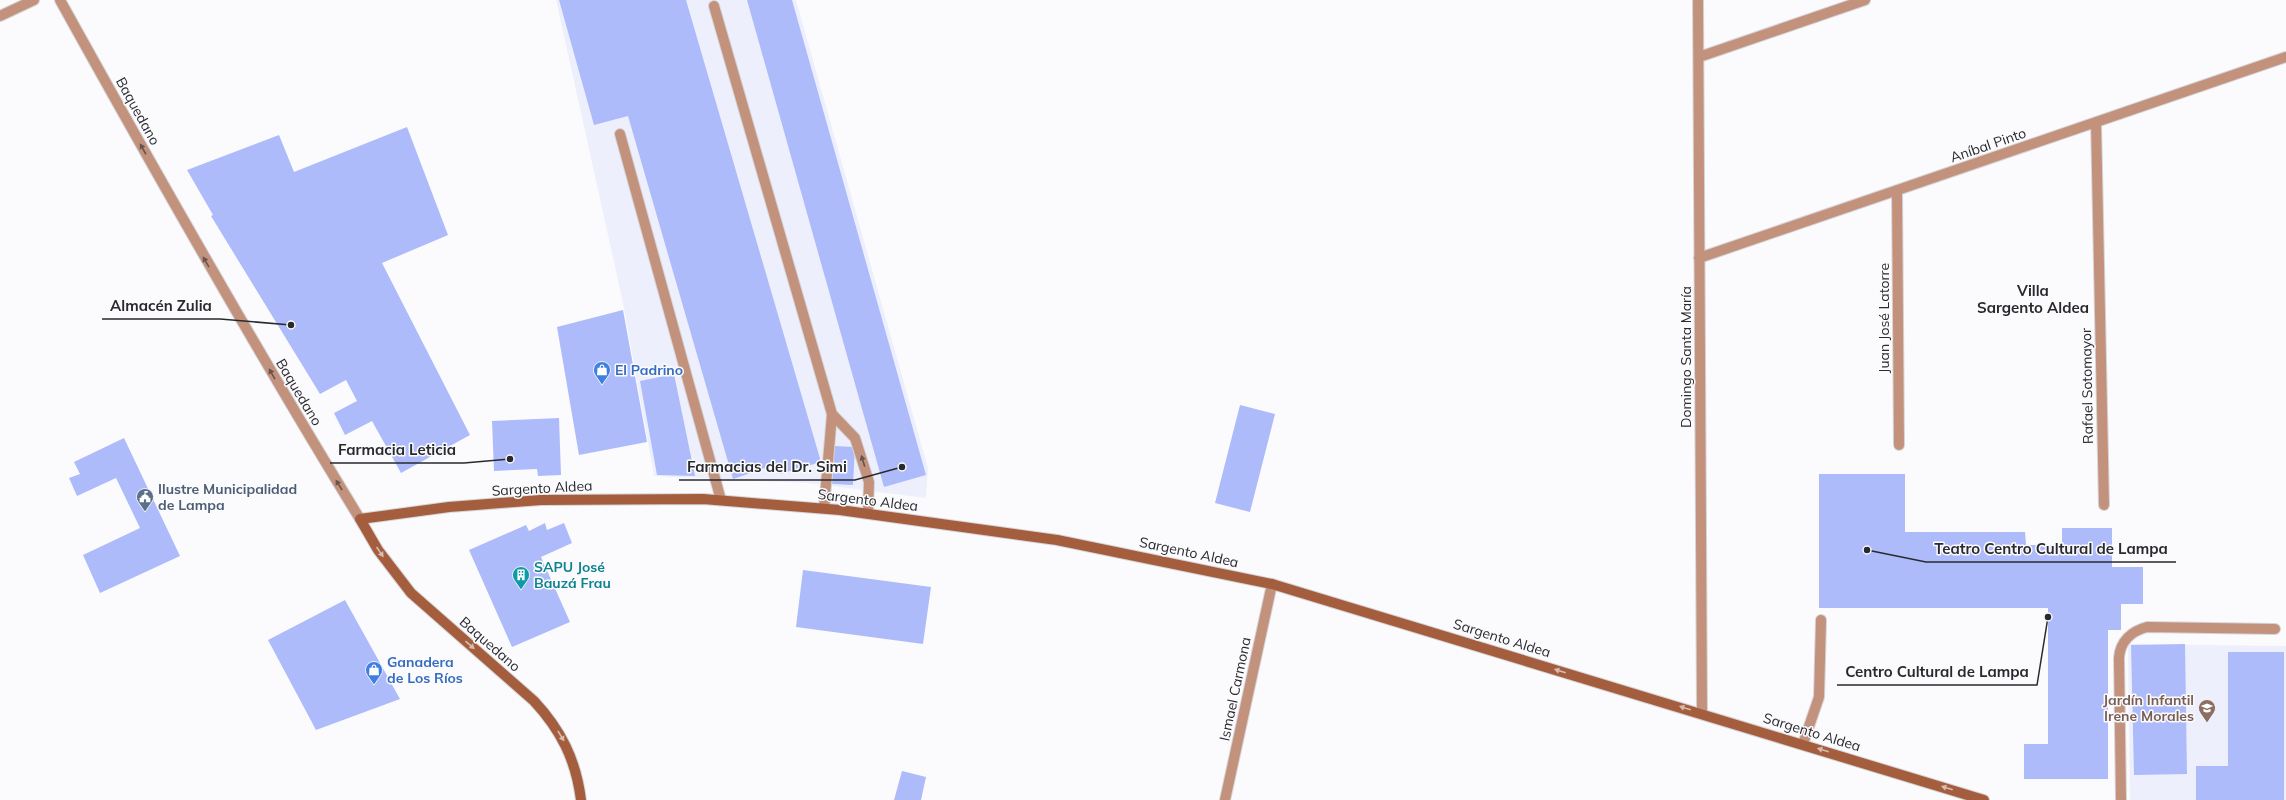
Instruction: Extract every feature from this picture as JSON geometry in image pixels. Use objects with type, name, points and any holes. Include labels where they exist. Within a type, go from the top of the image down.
[{"type":"main road","name":"Sargento Aldea","points":[[360,518],[449,507],[542,500],[634,498],[721,500],[868,513],[1057,540],[1272,584],[1702,713],[1984,800]]},
{"type":"main road","name":"Baquedano","points":[[360,518],[378,550],[411,592],[534,700],[551,719],[564,739],[574,764],[581,800]]},
{"type":"street","points":[[0,16],[34,0]]},
{"type":"street","name":"Baquedano","points":[[60,0],[199,249],[284,395],[360,518]]},
{"type":"street","name":"Domingo Santa María","points":[[1698,0],[1702,713]]},
{"type":"street","points":[[1698,58],[1865,0]]},
{"type":"street","points":[[714,6],[832,414],[824,508]]},
{"type":"street","name":"Aníbal Pinto","points":[[1699,258],[2286,57]]},
{"type":"street","name":"Rafael Sotomayor","points":[[2096,122],[2104,505]]},
{"type":"street","points":[[620,134],[721,500]]},
{"type":"street","name":"Juan José Latorre","points":[[1897,191],[1899,444]]},
{"type":"street","points":[[832,414],[856,438],[869,482],[868,513]]},
{"type":"street","name":"Ismael Carmona","points":[[1226,800],[1272,584]]},
{"type":"street","points":[[1803,744],[1819,697],[1822,620]]},
{"type":"street","points":[[2121,800],[2119,658],[2120,651],[2126,639],[2132,633],[2147,627],[2274,629]]},
{"type":"shaded area","points":[[556,0],[796,0],[928,468],[926,498],[807,483],[654,476],[623,303]]},
{"type":"shaded area","name":"Jardín Infantil Irene Morales","points":[[2128,644],[2286,646],[2286,800],[2130,800]]},
{"type":"building","points":[[559,0],[686,0],[821,462],[780,474],[777,464],[733,479],[628,116],[594,125]]},
{"type":"building","points":[[747,0],[792,0],[926,475],[884,487]]},
{"type":"building","points":[[407,127],[448,235],[382,263],[470,435],[401,473],[372,421],[345,435],[334,413],[357,401],[346,380],[320,394],[211,216],[213,215],[187,170],[279,135],[294,172]]},
{"type":"building","name":"El Padrino","points":[[623,310],[647,442],[579,455],[557,327]]},
{"type":"building","points":[[674,374],[695,476],[657,475],[640,381]]},
{"type":"building","points":[[1240,405],[1275,414],[1250,512],[1215,503]]},
{"type":"building","points":[[559,418],[561,475],[538,476],[537,469],[494,471],[492,421]]},
{"type":"building","name":"Ilustre Municipalidad de Lampa","points":[[124,438],[180,556],[100,593],[83,555],[140,528],[116,478],[77,496],[69,478],[80,474],[74,462]]},
{"type":"building","points":[[834,446],[855,447],[853,485],[832,484]]},
{"type":"building","points":[[1819,474],[1905,474],[1905,532],[2025,532],[2026,545],[2062,545],[2062,528],[2112,528],[2112,567],[2143,567],[2143,604],[2121,604],[2121,630],[2108,630],[2108,779],[2024,779],[2024,744],[2048,744],[2048,608],[1819,608]]},
{"type":"building","name":"SAPU José Bauzá Frau","points":[[545,523],[547,530],[564,523],[572,543],[541,557],[570,622],[512,647],[469,550],[526,525],[529,531]]},
{"type":"building","points":[[803,570],[931,587],[923,644],[796,627]]},
{"type":"building","points":[[345,600],[400,699],[316,730],[268,640]]},
{"type":"building","points":[[2185,644],[2187,774],[2134,775],[2131,645]]},
{"type":"building","points":[[2228,652],[2284,652],[2284,800],[2196,800],[2196,766],[2228,766]]},
{"type":"building","points":[[902,771],[926,777],[921,800],[894,800]]},
{"type":"place","name":"Almacén Zulia","points":[[291,325]]},
{"type":"place","name":"El Padrino","points":[[602,385]]},
{"type":"place","name":"Farmacia Leticia","points":[[510,459]]},
{"type":"place","name":"Farmacias del Dr. Simi","points":[[902,467]]},
{"type":"place","name":"Ilustre Municipalidad de Lampa","points":[[145,512]]},
{"type":"place","name":"Teatro Centro Cultural de Lampa","points":[[1867,550]]},
{"type":"place","name":"SAPU José Bauzá Frau","points":[[521,590]]},
{"type":"place","name":"Centro Cultural de Lampa","points":[[2048,617]]},
{"type":"place","name":"Ganadera de Los Ríos","points":[[374,685]]},
{"type":"place","name":"Jardín Infantil Irene Morales","points":[[2207,723]]},
{"type":"district","name":"Villa Sargento Aldea","points":[[2033,298]]}]
